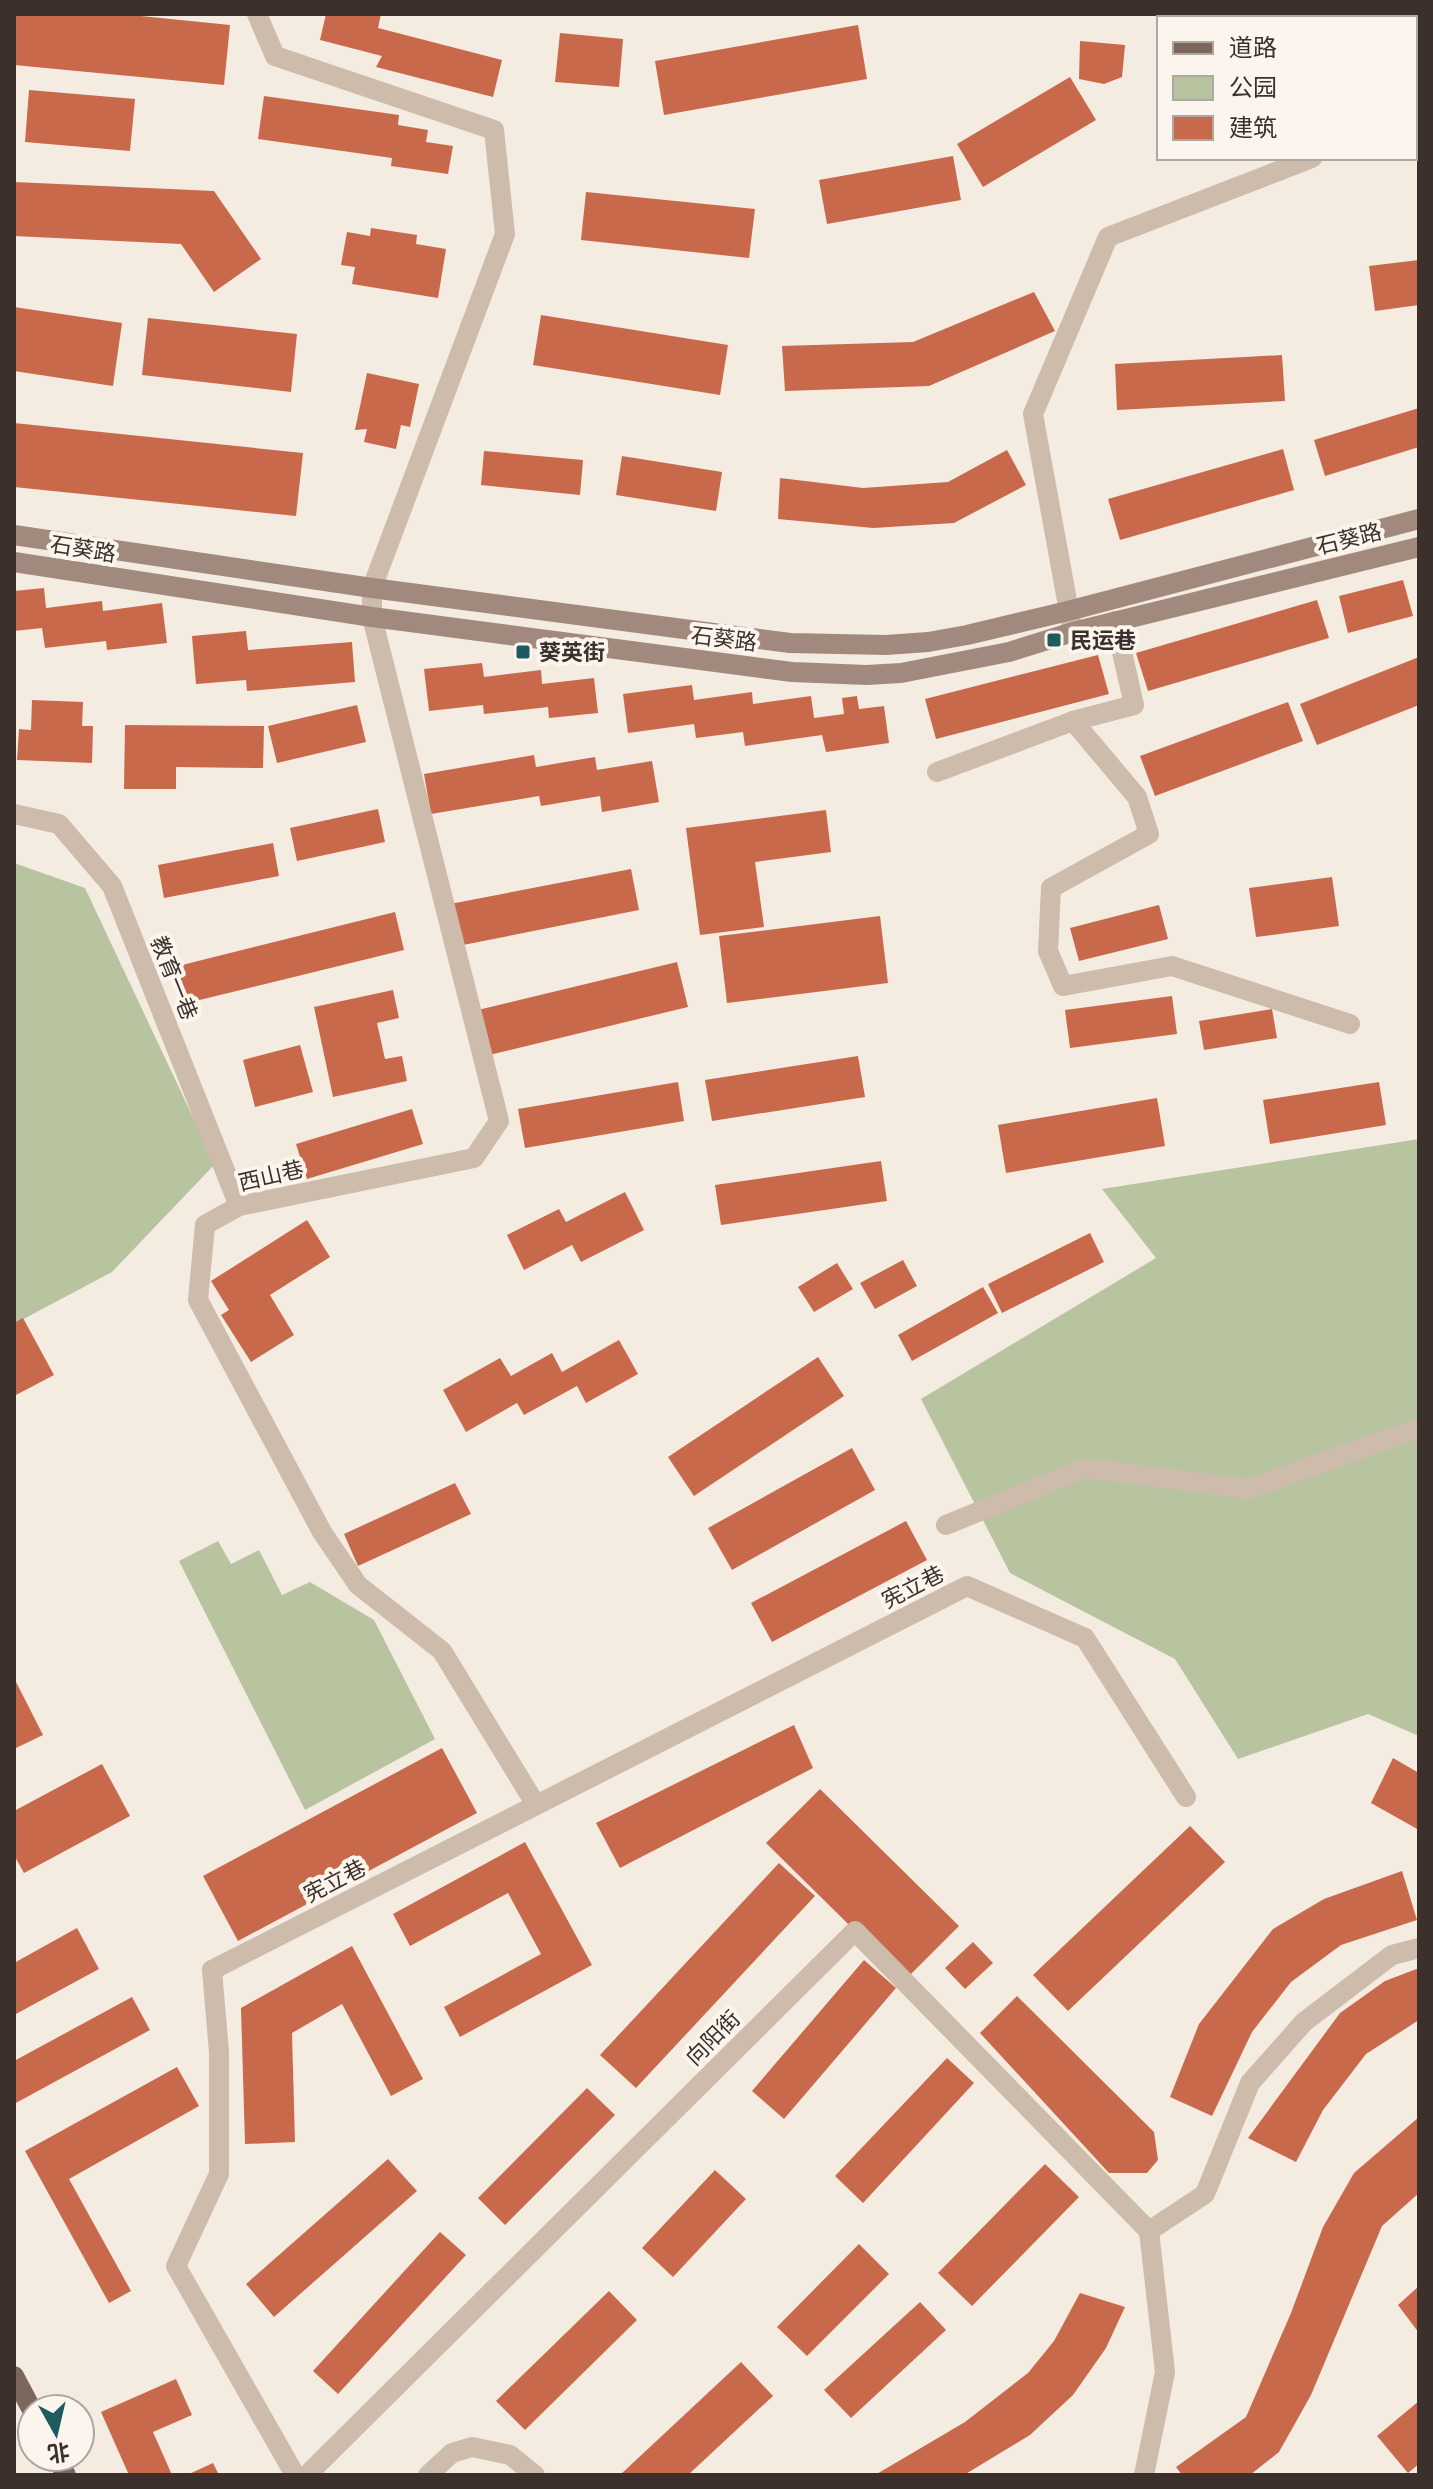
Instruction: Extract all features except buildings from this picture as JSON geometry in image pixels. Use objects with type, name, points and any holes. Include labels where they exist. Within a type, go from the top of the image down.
[{"type":"main road","points":[[14,535],[372,588],[790,643],[838,645],[928,642],[1070,622],[1419,519]]},
{"type":"main road","name":"石葵路","points":[[14,562],[372,617],[830,675],[901,673],[1009,652],[1070,622],[1115,621],[1419,547]]},
{"type":"street","points":[[257,14],[275,56],[494,130],[505,234],[372,588]]},
{"type":"street","points":[[1070,622],[1033,414],[1108,237],[1307,160]]},
{"type":"street","name":"西山巷","points":[[372,588],[372,617],[499,1121],[474,1158],[239,1206],[205,1225],[198,1300],[322,1532],[358,1585],[442,1651],[536,1805]]},
{"type":"street","points":[[937,772],[1073,721],[1134,705],[1115,621]]},
{"type":"street","points":[[1073,721],[1137,797],[1149,834],[1051,888],[1048,951],[1063,986],[1172,966],[1350,1024]]},
{"type":"street","name":"教育一巷","points":[[14,814],[59,824],[112,886],[239,1206]]},
{"type":"street","points":[[946,1525],[1085,1468],[1248,1489],[1419,1428]]},
{"type":"street","name":"宪立巷","points":[[295,2475],[176,2266],[219,2174],[219,2052],[212,1970],[967,1586],[1085,1638],[1186,1797]]},
{"type":"street","name":"向阳街","points":[[307,2475],[855,1931],[1149,2231]]},
{"type":"street","points":[[1144,2475],[1165,2372],[1149,2231],[1205,2194],[1250,2083],[1304,2022],[1392,1955],[1419,1948]]},
{"type":"street","points":[[428,2475],[452,2453],[472,2447],[510,2455],[535,2475]]},
{"type":"green space","points":[[14,863],[85,888],[215,1164],[112,1272],[14,1324]]},
{"type":"green space","points":[[1419,1139],[1419,1736],[1368,1714],[1238,1759],[1175,1659],[1010,1573],[921,1399],[1156,1258],[1102,1189]]},
{"type":"green space","points":[[218,1541],[231,1564],[259,1550],[282,1595],[310,1582],[374,1620],[435,1739],[305,1810],[179,1561]]},
{"type":"place","name":"民运巷","points":[[1054,640]]},
{"type":"place","name":"葵英街","points":[[523,652]]}]
